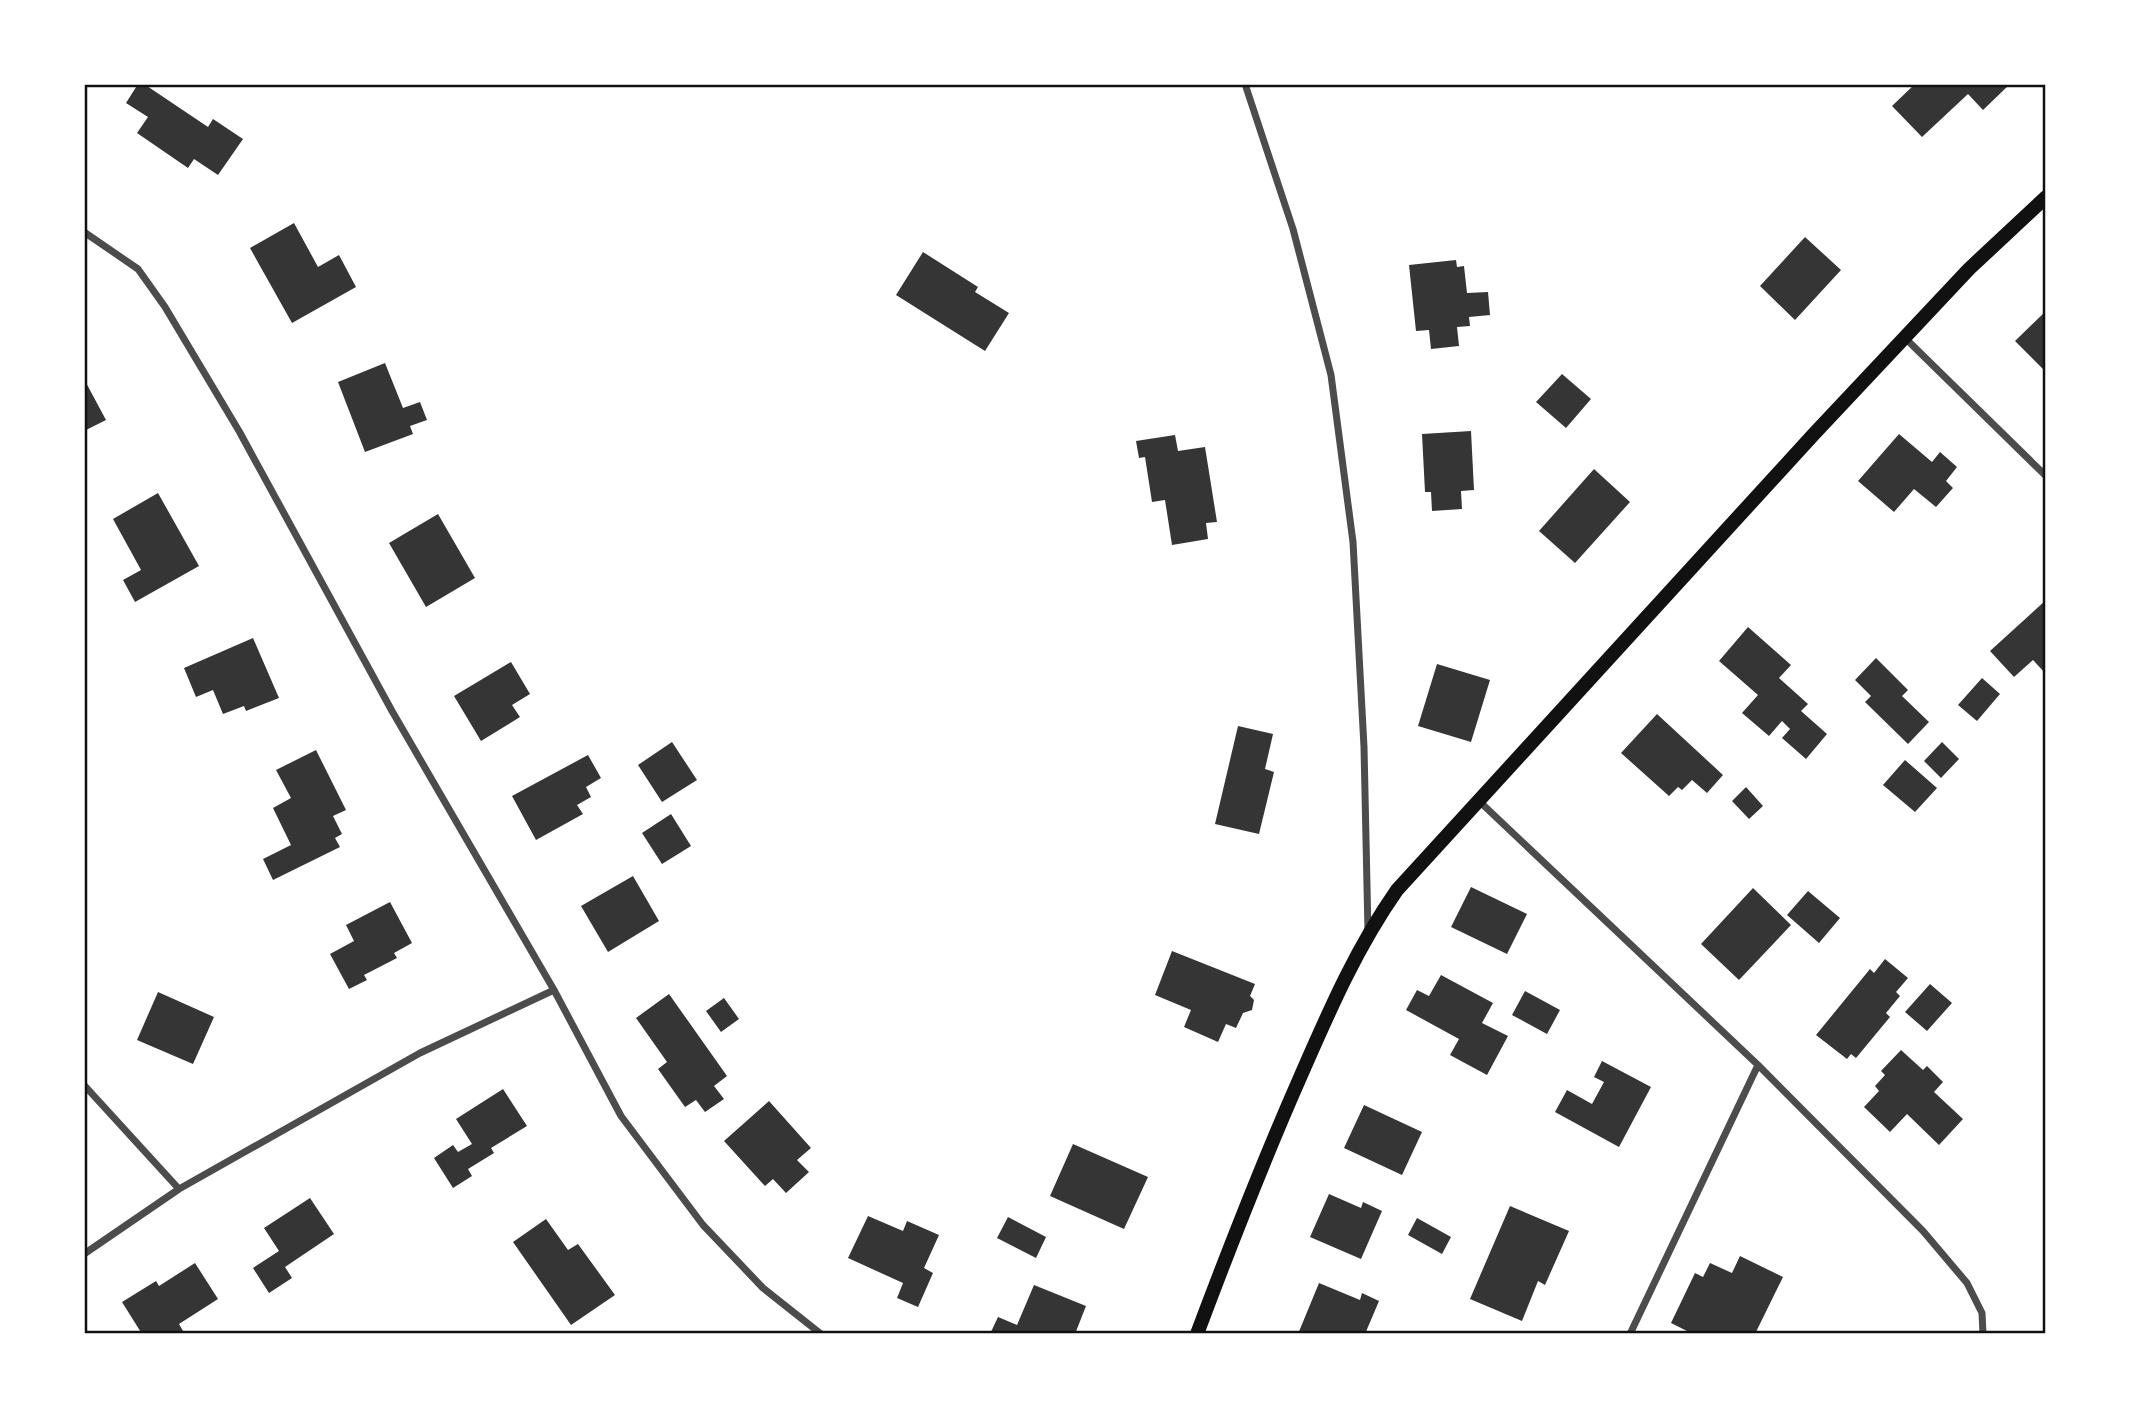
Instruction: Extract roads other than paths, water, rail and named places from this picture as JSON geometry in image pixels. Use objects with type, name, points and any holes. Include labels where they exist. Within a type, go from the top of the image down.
[{"type":"main road","points":[[1196,1334],[1255,1179],[1321,1031],[1368,933],[1397,890],[1813,435],[1969,269],[2046,197]]},
{"type":"street","points":[[1245,84],[1293,229],[1331,375],[1353,542],[1368,845],[1368,933]]},
{"type":"street","points":[[84,232],[138,269],[165,306],[239,431],[392,711],[554,990],[621,1116],[702,1226],[763,1288],[821,1334]]},
{"type":"street","points":[[1905,338],[2046,476]]},
{"type":"street","points":[[1479,802],[1758,1065],[1923,1231],[1967,1283],[1982,1312],[1983,1334]]},
{"type":"street","points":[[84,1254],[179,1189],[420,1053],[554,990]]},
{"type":"street","points":[[1630,1334],[1758,1065]]},
{"type":"street","points":[[84,1085],[179,1189]]}]
